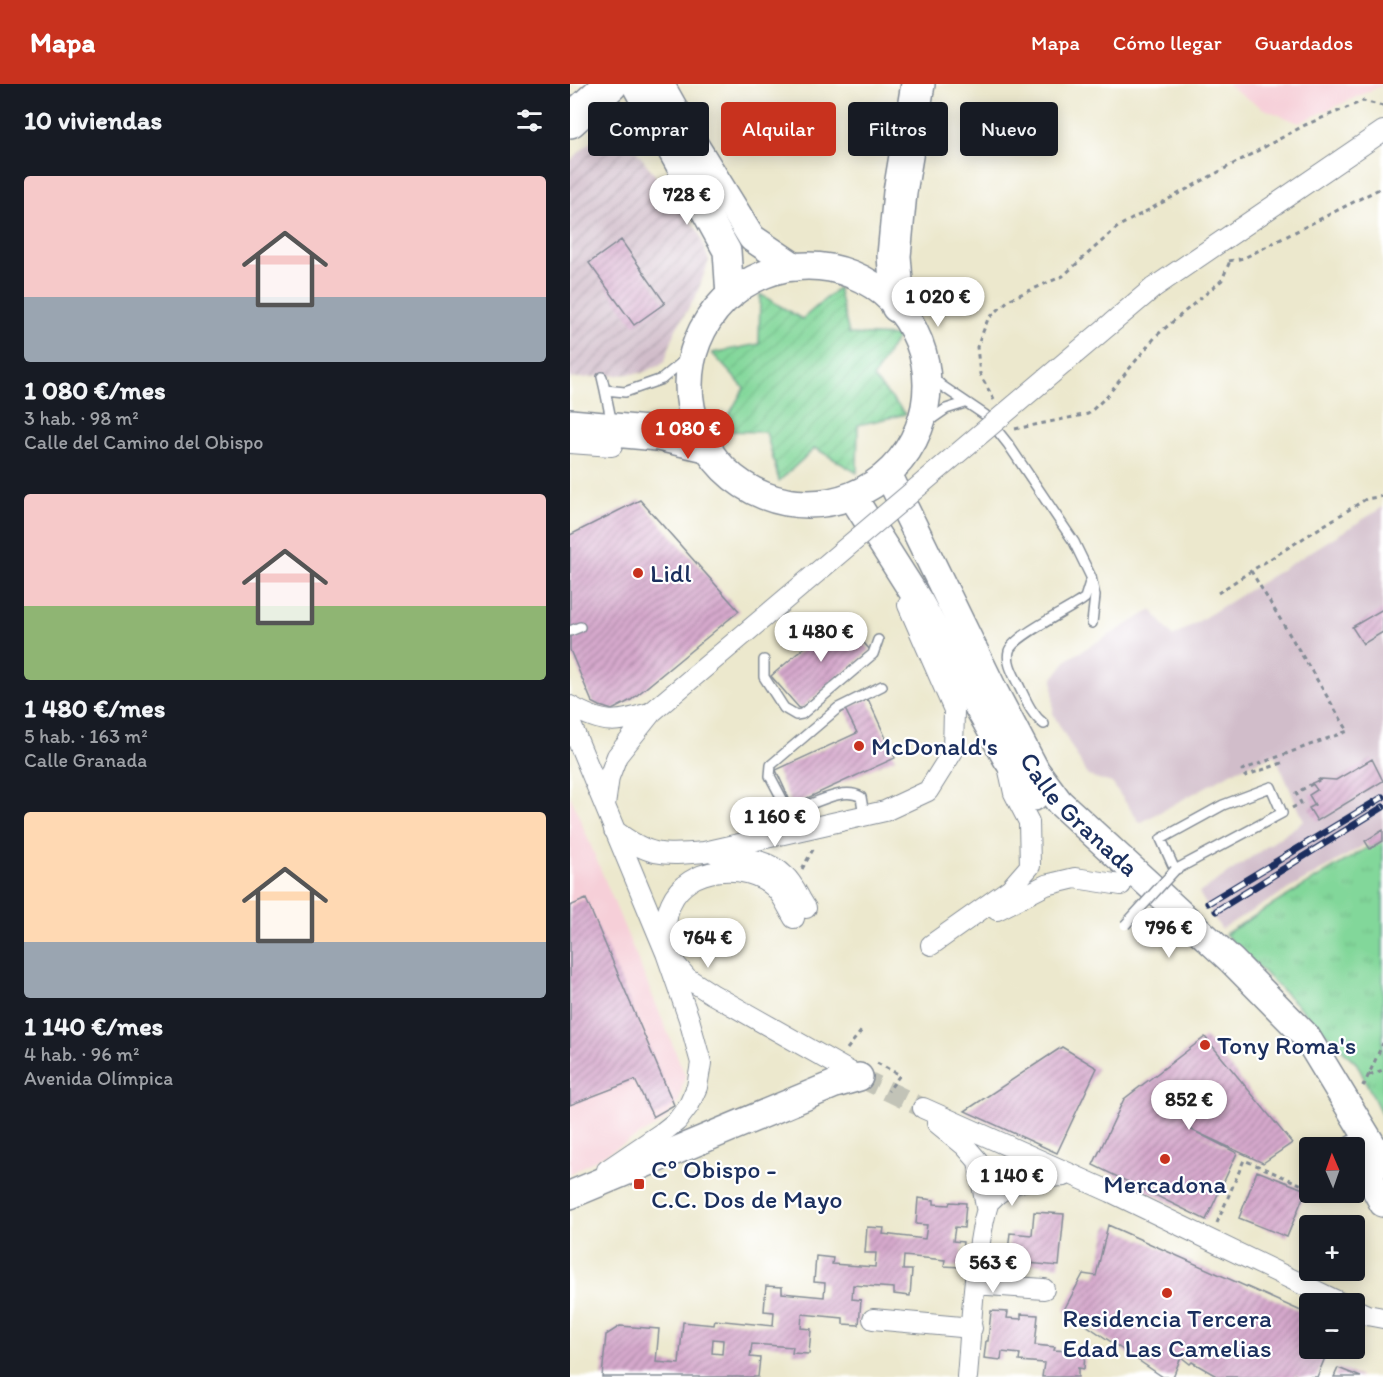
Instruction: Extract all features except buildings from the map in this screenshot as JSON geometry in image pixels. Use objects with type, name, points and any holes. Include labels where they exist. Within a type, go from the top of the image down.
[{"type":"highway","points":[[570,121],[611,84]]},
{"type":"highway","points":[[898,306],[894,256],[900,192],[918,84]]},
{"type":"highway","points":[[570,426],[671,437],[706,445]]},
{"type":"street","points":[[634,84],[648,102]]},
{"type":"street","points":[[660,84],[666,102]]},
{"type":"street","points":[[605,805],[609,777],[617,756],[652,712],[1153,288],[1383,132]]},
{"type":"street","points":[[686,156],[727,251],[730,296]]},
{"type":"street","points":[[690,156],[752,238],[795,267]]},
{"type":"street","points":[[813,266],[844,272],[873,285],[898,306],[917,337],[927,372],[927,400],[920,427],[907,453],[888,474],[852,496],[819,504],[785,502],[769,498],[739,482],[727,472],[706,445],[693,416],[689,383],[694,352],[712,315],[730,296],[744,285],[760,277],[795,267],[813,266]]},
{"type":"street","points":[[570,443],[631,447],[652,444],[671,437]]},
{"type":"street","name":"Calle Granada","points":[[888,474],[1036,771],[1059,802],[1232,961],[1305,1036],[1383,1163]]},
{"type":"street","name":"Calle Granada","points":[[852,496],[925,612],[1006,759],[1046,813],[1219,974],[1291,1048],[1347,1137]]},
{"type":"street","points":[[614,830],[644,850],[655,853],[673,855],[704,852],[885,811],[928,791],[953,751],[954,710],[887,552]]},
{"type":"street","points":[[570,706],[588,716],[605,721],[626,721],[652,712]]},
{"type":"street","points":[[570,722],[666,953],[701,1063],[697,1088],[689,1105],[677,1121],[570,1195]]},
{"type":"street","points":[[1006,759],[1014,793],[1029,822],[1030,866],[1010,889],[931,945],[1046,885],[1075,878],[1121,885]]},
{"type":"street","points":[[704,852],[759,861],[778,870],[787,877],[792,886],[800,913],[773,886],[743,871],[721,871],[699,876],[681,888],[672,901],[666,924],[666,953],[687,978],[859,1077]]},
{"type":"street","points":[[570,1195],[633,1171],[835,1084],[859,1077]]},
{"type":"street","points":[[1023,1182],[978,1161],[923,1108],[1211,1238],[1321,1293]]},
{"type":"street","points":[[978,1161],[986,1207]]},
{"type":"street","points":[[967,1377],[975,1284],[986,1207],[1002,1174],[1019,1164],[1052,1166]]},
{"type":"street","name":"Calle Granada","points":[[1365,1169],[1383,1203]]},
{"type":"street","points":[[986,1207],[996,1195],[1012,1185],[1040,1178],[1073,1176]]},
{"type":"street","points":[[975,1284],[1044,1289]]},
{"type":"street","points":[[1365,1314],[1383,1318]]},
{"type":"street","points":[[873,1320],[972,1328]]},
{"type":"lane","points":[[605,390],[625,392],[662,379],[694,352]]},
{"type":"lane","points":[[927,372],[942,386],[984,415],[1008,444],[1074,542],[1091,577],[1095,596],[1092,623]]},
{"type":"lane","points":[[602,378],[613,430]]},
{"type":"lane","points":[[920,427],[946,408],[965,403]]},
{"type":"lane","points":[[1044,724],[1033,714],[1010,668],[1009,651],[1026,634],[1085,598],[1091,577]]},
{"type":"lane","points":[[570,631],[580,627]]},
{"type":"lane","points":[[764,660],[764,677],[784,708],[796,715],[802,714],[873,654],[878,640]]},
{"type":"lane","points":[[864,815],[861,797],[854,792],[839,794],[789,812],[770,776],[771,765],[838,708],[882,686]]},
{"type":"lane","points":[[1125,925],[1175,870],[1282,813],[1271,787],[1223,805],[1161,839],[1175,870]]},
{"type":"path","points":[[995,402],[980,375],[977,347],[988,319],[1010,299],[1063,276],[1119,226],[1305,125],[1364,100],[1383,106]]},
{"type":"path","points":[[1020,439],[1014,429],[1088,414],[1106,397],[1157,335],[1222,280],[1230,261],[1244,258],[1383,187]]},
{"type":"path","points":[[1218,593],[1366,499],[1383,496]]},
{"type":"path","points":[[1251,571],[1348,731],[1242,770],[1245,776],[1282,764]]},
{"type":"path","points":[[1282,813],[1301,803],[1296,793],[1321,779]]},
{"type":"path","points":[[792,886],[831,823]]},
{"type":"path","points":[[1358,1079],[1364,1085],[1383,1043]]},
{"type":"path","points":[[1369,1074],[1383,1070]]},
{"type":"path","points":[[1211,1238],[1244,1160],[1299,1184]]},
{"type":"shaded area","points":[[1226,84],[1383,85],[1299,123],[1262,108]]},
{"type":"shaded area","points":[[588,144],[588,156],[640,156],[699,232],[709,261],[696,296],[676,329],[664,363],[642,373],[570,379],[570,161]]},
{"type":"shaded area","points":[[1383,507],[1383,834],[1221,929],[1199,893],[1304,821],[1275,755],[1238,769],[1140,823],[1112,783],[1088,776],[1053,714],[1053,678],[1068,659],[1152,610],[1173,637]]},
{"type":"shaded area","points":[[570,795],[685,1075],[679,1101],[663,1122],[570,1174]]},
{"type":"green space","points":[[838,288],[849,334],[898,336],[873,378],[906,414],[858,425],[857,473],[815,448],[779,481],[766,432],[720,431],[744,388],[712,353],[759,344],[760,294],[802,319]]},
{"type":"green space","points":[[1383,838],[1383,1117],[1357,1064],[1225,934]]},
{"type":"tunnel","points":[[859,1077],[923,1108]]},
{"type":"railway","points":[[1208,903],[1383,797]]},
{"type":"railway","points":[[1216,911],[1383,807]]},
{"type":"place","name":"Lidl","points":[[638,573]]},
{"type":"place","name":"McDonald's","points":[[859,746]]},
{"type":"place","name":"Tony Roma's","points":[[1205,1045]]},
{"type":"place","name":"Mercadona","points":[[1165,1159]]},
{"type":"place","name":"Cº Obispo - C.C. Dos de Mayo","points":[[639,1184]]},
{"type":"place","name":"Residencia Tercera Edad Las Camelias","points":[[1167,1293]]}]
